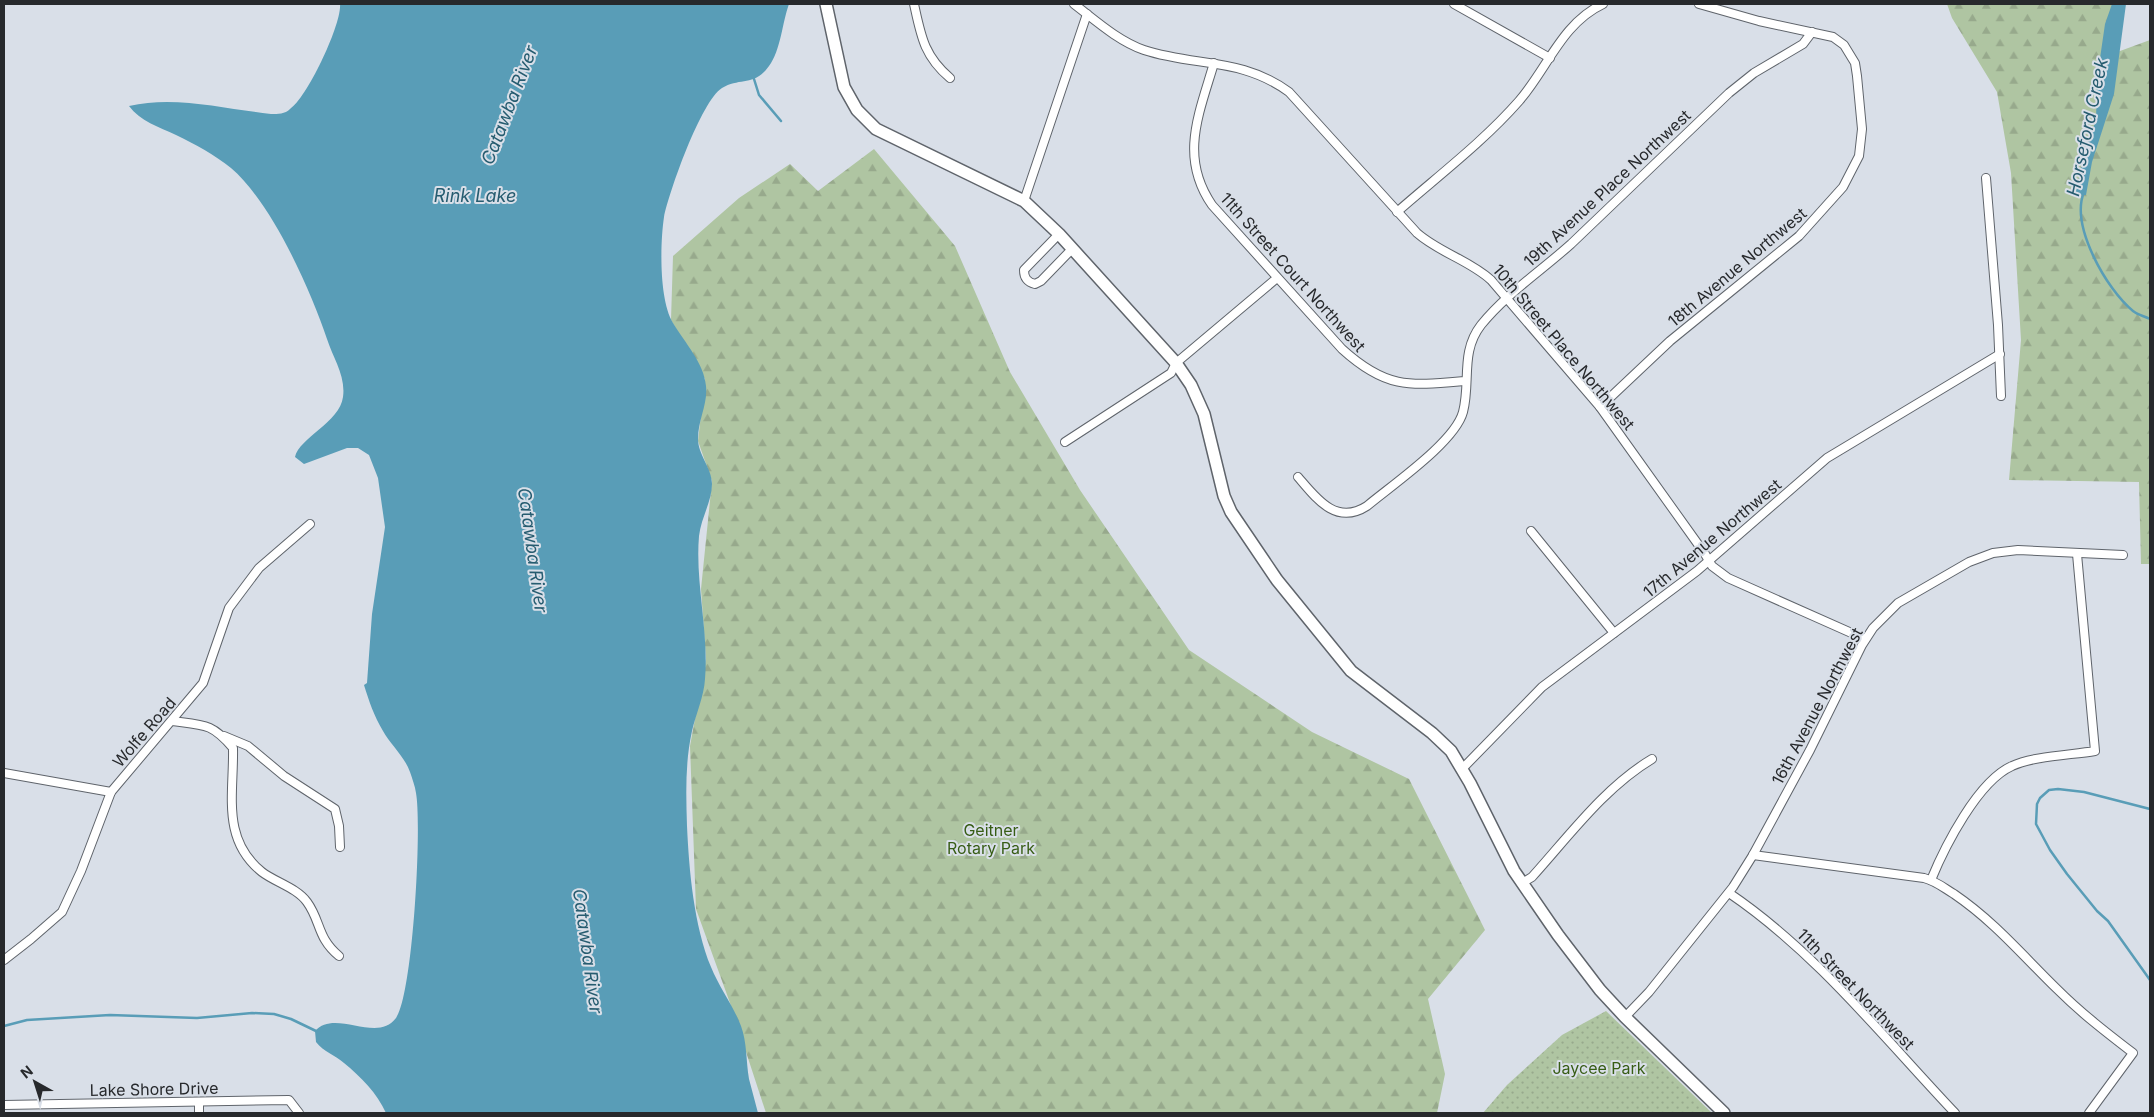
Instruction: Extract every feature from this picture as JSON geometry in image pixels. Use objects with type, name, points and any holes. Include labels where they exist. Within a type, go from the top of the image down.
[{"type":"street","points":[[826,4],[844,87],[849,99],[865,120],[897,140],[1024,201],[1059,234],[1176,363],[1191,385],[1204,414],[1224,496],[1240,527],[1311,624],[1351,671],[1432,732],[1451,751],[1462,769],[1500,846],[1522,883],[1600,990],[1625,1017],[1724,1113]]},
{"type":"street","points":[[914,4],[921,38],[926,49],[950,78]]},
{"type":"street","name":"10th Street Place Northwest","points":[[1074,4],[1122,39],[1142,49],[1249,70],[1268,78],[1288,92],[1397,212],[1428,243],[1482,271],[1507,298],[1600,407],[1718,572],[1865,639]]},
{"type":"street","points":[[1454,4],[1550,58]]},
{"type":"street","points":[[1397,212],[1508,113],[1530,88],[1574,24],[1603,4]]},
{"type":"street","name":"18th Avenue Northwest","points":[[1600,407],[1670,341],[1799,236],[1826,209],[1850,176],[1859,156],[1862,137],[1859,98],[1855,63],[1848,51],[1833,37],[1759,22],[1698,4]]},
{"type":"street","points":[[1024,201],[1087,14]]},
{"type":"street","name":"19th Avenue Place Northwest","points":[[1298,477],[1322,504],[1330,509],[1346,514],[1362,509],[1452,434],[1463,413],[1466,357],[1474,336],[1507,298],[1570,244],[1730,93],[1754,73],[1803,44],[1812,32]]},
{"type":"street","name":"11th Street Court Northwest","points":[[1214,63],[1193,142],[1193,161],[1198,180],[1212,205],[1342,349],[1371,373],[1410,385],[1465,381]]},
{"type":"street","points":[[1986,178],[2000,354],[2001,396]]},
{"type":"street","points":[[1059,234],[1024,270],[1024,277],[1029,282],[1035,284],[1041,281],[1072,249]]},
{"type":"street","points":[[1065,442],[1171,373],[1176,363],[1277,278]]},
{"type":"street","name":"17th Avenue Northwest","points":[[1462,769],[1542,687],[1668,594],[1827,458],[2000,354]]},
{"type":"street","name":"Wolfe Road","points":[[4,960],[62,912],[81,871],[111,792],[203,683],[228,608],[240,590],[259,568],[310,524]]},
{"type":"street","points":[[1531,531],[1614,633]]},
{"type":"street","name":"16th Avenue Northwest","points":[[1625,1017],[1649,992],[1729,893],[1753,855],[1810,750],[1865,639],[1898,603],[1969,562],[1993,553],[2018,550],[2123,555]]},
{"type":"street","points":[[1931,880],[1937,866],[1971,808],[1988,783],[1999,774],[2018,764],[2095,751],[2077,554]]},
{"type":"street","points":[[172,721],[199,724],[219,731],[233,748],[231,815],[241,846],[254,865],[307,901],[322,937],[330,948],[340,956]]},
{"type":"street","points":[[222,735],[248,746],[284,776],[335,809],[339,826],[340,847]]},
{"type":"street","points":[[1522,883],[1532,877],[1602,800],[1642,765],[1652,759]]},
{"type":"street","points":[[4,773],[111,792]]},
{"type":"street","points":[[1753,855],[1931,880],[1962,900],[1996,927],[2084,1015],[2133,1053],[2091,1113]]},
{"type":"street","name":"11th Street Northwest","points":[[1729,893],[1763,918],[1820,968],[1955,1113]]},
{"type":"street","name":"Lake Shore Drive","points":[[4,1105],[289,1100],[299,1113]]},
{"type":"street","points":[[199,1102],[199,1113]]},
{"type":"green space","points":[[1947,4],[2115,4],[2101,58],[2150,40],[2150,564],[2141,564],[2139,482],[2009,480],[2021,340],[2011,173],[1997,92],[1952,18]]},
{"type":"green space","name":"Geitner Rotary Park","points":[[874,149],[955,246],[1010,372],[1080,490],[1189,650],[1312,732],[1409,779],[1485,930],[1428,999],[1445,1074],[1437,1113],[766,1113],[730,1003],[696,909],[690,746],[706,659],[701,589],[712,481],[698,441],[705,379],[671,320],[673,256],[739,198],[790,164],[818,191]]},
{"type":"green space","name":"Jaycee Park","points":[[1606,1011],[1712,1113],[1483,1113],[1507,1085],[1562,1035]]},
{"type":"water","name":"Rink Lake","points":[[340,4],[789,4],[779,44],[769,66],[758,77],[722,88],[705,110],[687,148],[672,188],[664,217],[662,242],[663,286],[668,313],[698,361],[706,386],[706,399],[698,439],[700,451],[710,472],[712,484],[699,536],[698,554],[706,661],[702,698],[692,731],[687,767],[689,861],[700,934],[714,974],[743,1032],[749,1079],[758,1113],[386,1113],[373,1092],[362,1080],[344,1063],[316,1042],[315,1031],[323,1025],[333,1023],[378,1028],[388,1025],[396,1018],[402,1003],[407,977],[415,909],[418,839],[416,790],[408,766],[377,720],[364,685],[367,683],[372,614],[385,527],[378,478],[369,455],[358,448],[347,448],[304,464],[295,457],[304,443],[335,414],[343,397],[343,382],[338,367],[300,272],[275,224],[261,202],[231,168],[198,146],[144,120],[129,106],[146,103],[182,102],[271,114],[286,112],[305,91],[322,60],[330,43],[339,14]]},
{"type":"water","name":"Horseford Creek","points":[[2112,4],[2126,4],[2114,94],[2092,162],[2086,195],[2075,195],[2086,147],[2096,120],[2097,79],[2105,24]]},
{"type":"waterway","points":[[754,79],[759,95],[781,121]]},
{"type":"waterway","name":"Horseford Creek","points":[[2084,192],[2081,206],[2082,222],[2086,239],[2102,273],[2123,301],[2135,312],[2150,319]]},
{"type":"waterway","name":"Horseford Creek","points":[[2150,809],[2084,792],[2058,789],[2049,790],[2040,798],[2037,804],[2036,824],[2050,850],[2067,874],[2097,911],[2108,921],[2150,980]]},
{"type":"waterway","points":[[4,1026],[27,1020],[110,1015],[197,1018],[252,1013],[274,1014],[291,1019],[316,1031]]},
{"type":"water label","name":"Catawba River","points":[[509,105]]},
{"type":"water label","name":"Catawba River","points":[[533,550]]},
{"type":"water label","name":"Catawba River","points":[[588,951]]}]
